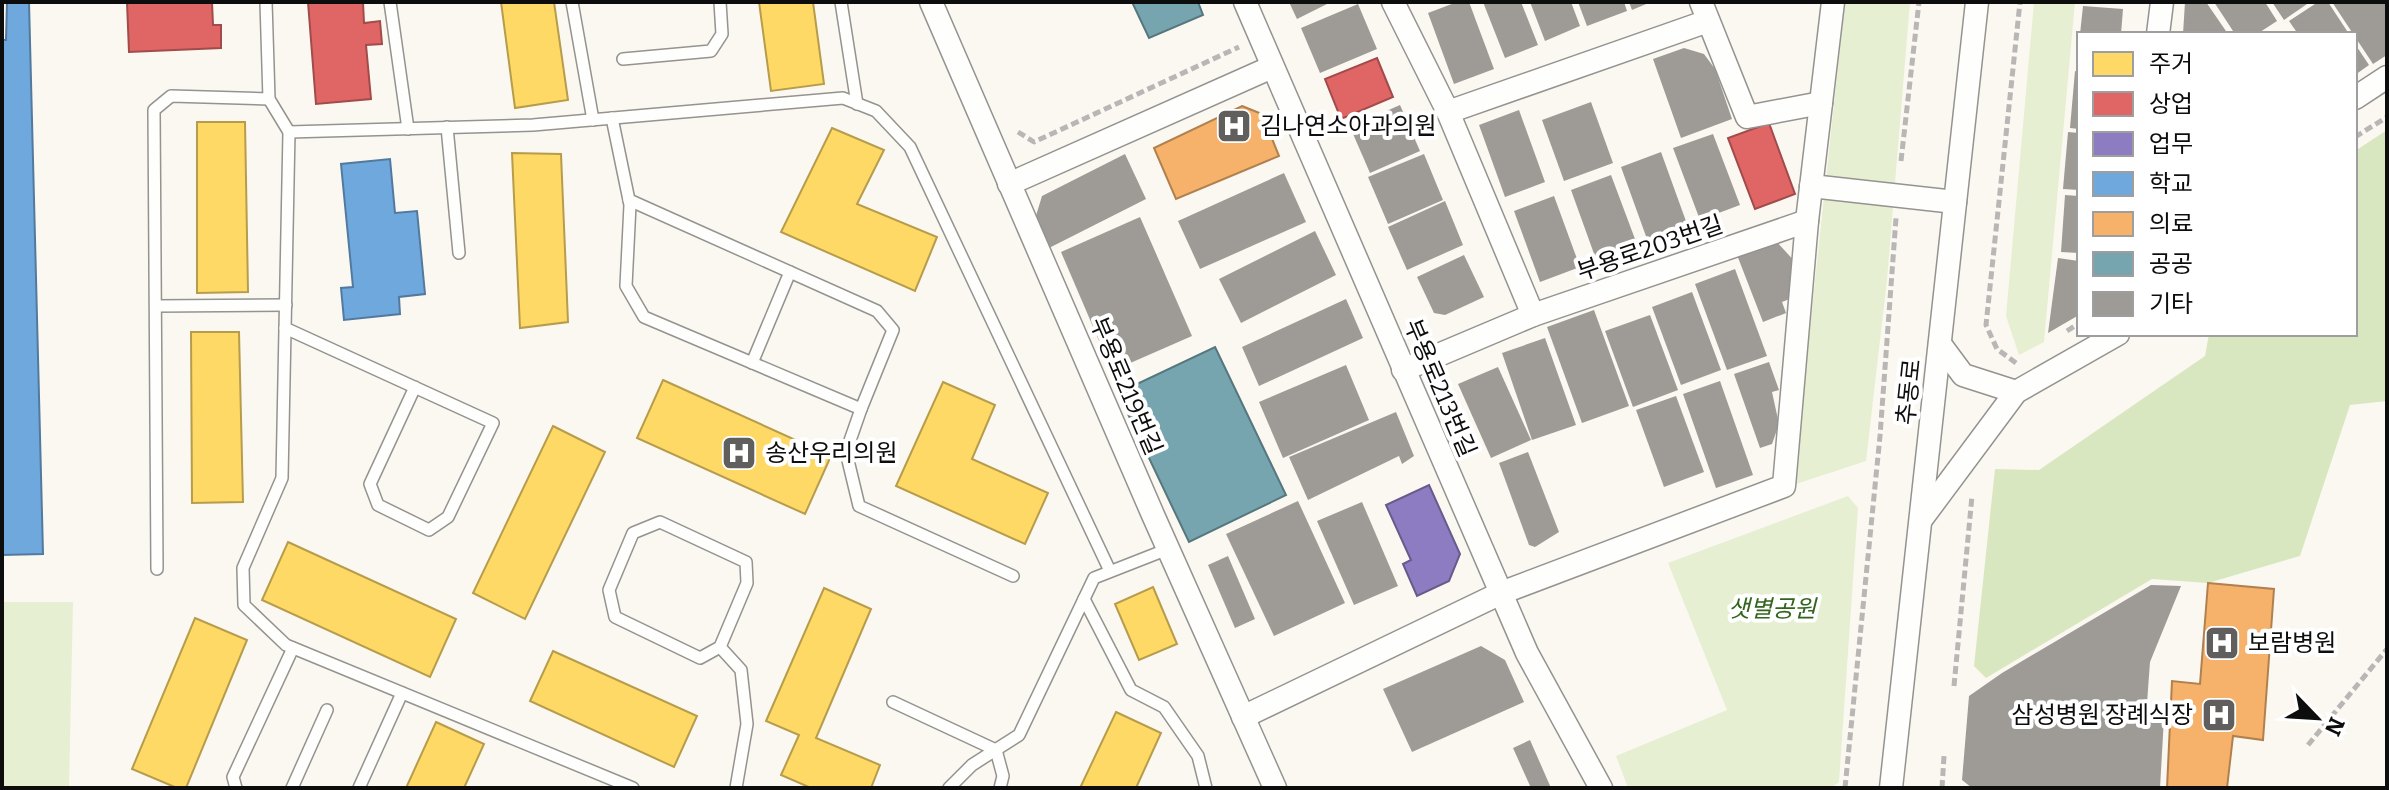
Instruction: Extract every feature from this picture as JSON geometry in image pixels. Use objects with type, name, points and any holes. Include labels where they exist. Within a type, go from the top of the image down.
[{"type":"street","name":"부용로219번길","points":[[931,2],[1275,788]]},
{"type":"street","name":"부용로213번길","points":[[1245,2],[1527,653],[1601,788]]},
{"type":"street","points":[[1393,2],[1448,112],[1533,315]]},
{"type":"street","points":[[1243,717],[1501,593],[1784,486],[1807,221],[1833,2]]},
{"type":"street","name":"추동로","points":[[1891,788],[1977,2]]},
{"type":"street","points":[[2158,32],[2162,2]]},
{"type":"street","points":[[1448,112],[1704,11],[1747,117],[1821,103]]},
{"type":"street","points":[[1009,184],[1272,67]]},
{"type":"street","points":[[2357,97],[2387,77]]},
{"type":"street","points":[[1811,186],[1955,202]]},
{"type":"street","name":"부용로203번길","points":[[1403,370],[1533,315],[1807,221]]},
{"type":"street","points":[[1920,521],[2016,392],[2114,336]]},
{"type":"street","points":[[1940,344],[1963,375],[2016,392]]},
{"type":"lane","points":[[266,2],[269,99],[289,132],[282,478],[243,568],[244,605],[293,648],[633,788]]},
{"type":"lane","points":[[390,2],[408,129]]},
{"type":"lane","points":[[572,2],[593,120]]},
{"type":"lane","points":[[623,59],[711,51],[722,34],[720,2]]},
{"type":"lane","points":[[841,2],[857,104]]},
{"type":"lane","points":[[157,569],[154,110],[171,96],[269,99]]},
{"type":"lane","points":[[289,132],[593,120],[843,98],[876,111],[910,147],[1110,571]]},
{"type":"lane","points":[[612,118],[629,200],[626,286],[644,317],[861,409]]},
{"type":"lane","points":[[447,127],[459,253]]},
{"type":"lane","points":[[629,200],[877,311],[893,330],[846,452],[859,506],[1013,576]]},
{"type":"lane","points":[[752,363],[790,272]]},
{"type":"lane","points":[[156,306],[286,305]]},
{"type":"lane","points":[[285,328],[415,387],[493,423],[448,517],[429,530],[378,505],[370,484],[415,387]]},
{"type":"lane","points":[[660,522],[746,562],[747,583],[720,647],[700,658],[615,617],[609,590],[633,533],[660,522]]},
{"type":"lane","points":[[949,788],[972,765],[1019,735],[1094,578],[1168,549]]},
{"type":"lane","points":[[1084,599],[1131,690],[1164,707],[1198,756],[1206,788]]},
{"type":"lane","points":[[720,647],[741,670],[743,684],[747,724],[736,788]]},
{"type":"lane","points":[[236,788],[233,777],[293,648]]},
{"type":"lane","points":[[359,788],[402,693]]},
{"type":"lane","points":[[893,702],[996,750],[1003,776],[1000,788]]},
{"type":"lane","points":[[292,788],[327,710]]},
{"type":"path","points":[[1901,161],[1919,2]]},
{"type":"path","points":[[2020,2],[1986,325],[1997,349],[2017,365],[2030,356]]},
{"type":"path","points":[[1018,132],[1034,142],[1242,45],[1237,35]]},
{"type":"path","points":[[2357,136],[2387,117]]},
{"type":"path","points":[[1845,788],[1880,436],[1896,217]]},
{"type":"path","points":[[2054,340],[2077,324]]},
{"type":"path","points":[[1954,686],[1972,491]]},
{"type":"path","points":[[2308,745],[2387,649]]},
{"type":"path","points":[[1942,788],[1944,756]]},
{"type":"green space","points":[[1845,2],[1910,2],[1887,280],[1866,461],[1793,485]]},
{"type":"green space","points":[[2034,2],[2075,2],[2044,342],[2019,355],[2006,316]]},
{"type":"green space","points":[[2387,130],[2387,401],[2350,405],[2300,556],[2208,583],[2152,579],[1986,678],[1974,666],[1995,469],[2039,470],[2205,356],[2209,336],[2357,336],[2357,150]]},
{"type":"green space","name":"샛별공원","points":[[1848,496],[1858,508],[1839,782],[1831,788],[1628,788],[1616,756],[1727,710],[1668,563]]},
{"type":"green space","points":[[2,602],[73,602],[69,788],[2,788]]},
{"type":"building: 주거","points":[[501,2],[554,2],[568,100],[515,108]]},
{"type":"building: 주거","points":[[759,2],[813,2],[824,84],[771,91]]},
{"type":"building: 주거","points":[[197,122],[245,122],[248,292],[197,293]]},
{"type":"building: 주거","points":[[832,128],[884,150],[857,204],[937,237],[915,291],[781,232]]},
{"type":"building: 주거","points":[[512,153],[561,154],[568,322],[520,328]]},
{"type":"building: 주거","points":[[191,332],[239,332],[243,502],[192,503]]},
{"type":"building: 주거","points":[[663,380],[831,456],[805,514],[637,438]]},
{"type":"building: 주거","points":[[943,382],[995,405],[972,459],[1048,493],[1025,544],[896,486]]},
{"type":"building: 주거","points":[[553,426],[605,452],[525,619],[473,593]]},
{"type":"building: 주거","points":[[288,542],[456,619],[430,677],[262,600]]},
{"type":"building: 주거","points":[[1153,587],[1177,644],[1139,660],[1115,604]]},
{"type":"building: 주거","points":[[824,588],[871,609],[816,738],[880,765],[871,788],[811,788],[781,775],[799,735],[766,721]]},
{"type":"building: 주거","points":[[195,618],[247,640],[186,788],[177,788],[132,769]]},
{"type":"building: 주거","points":[[553,651],[697,716],[674,767],[530,701]]},
{"type":"building: 주거","points":[[1116,712],[1161,733],[1136,788],[1080,788]]},
{"type":"building: 주거","points":[[436,722],[484,744],[464,788],[406,788]]},
{"type":"building: 상업","points":[[127,2],[212,2],[213,25],[221,25],[221,48],[129,52]]},
{"type":"building: 상업","points":[[308,2],[363,2],[364,23],[380,21],[382,44],[366,45],[371,99],[316,104]]},
{"type":"building: 상업","points":[[1377,58],[1393,97],[1341,119],[1325,79]]},
{"type":"building: 상업","points":[[1769,123],[1795,194],[1755,209],[1728,138]]},
{"type":"building: 업무","points":[[1429,485],[1460,554],[1449,581],[1417,596],[1403,564],[1411,560],[1386,505]]},
{"type":"building: 학교","points":[[7,2],[29,2],[43,554],[2,555],[2,40],[6,40]]},
{"type":"building: 학교","points":[[390,159],[395,213],[417,211],[425,294],[399,297],[400,314],[344,320],[341,288],[353,287],[341,164]]},
{"type":"building: 의료","points":[[1242,106],[1262,114],[1279,156],[1176,199],[1154,148]]},
{"type":"building: 의료","points":[[2208,583],[2274,589],[2263,740],[2233,736],[2227,788],[2167,788],[2172,681],[2200,684]]},
{"type":"building: 공공","points":[[1132,2],[1198,2],[1203,15],[1149,38]]},
{"type":"building: 공공","points":[[1215,347],[1286,495],[1189,542],[1118,393]]},
{"type":"building: 기타","points":[[1289,2],[1331,2],[1297,19]]},
{"type":"building: 기타","points":[[1457,2],[1469,2],[1494,69],[1454,84],[1428,13]]},
{"type":"building: 기타","points":[[1483,2],[1521,2],[1538,45],[1505,58]]},
{"type":"building: 기타","points":[[1530,2],[1571,2],[1580,26],[1545,41]]},
{"type":"building: 기타","points":[[1578,2],[1624,2],[1627,11],[1587,26]]},
{"type":"building: 기타","points":[[1629,2],[1651,2],[1632,10]]},
{"type":"building: 기타","points":[[2185,2],[2206,2],[2227,32],[2183,32]]},
{"type":"building: 기타","points":[[2214,2],[2265,2],[2277,21],[2260,32],[2234,32]]},
{"type":"building: 기타","points":[[2272,2],[2310,2],[2284,20]]},
{"type":"building: 기타","points":[[2318,2],[2328,2],[2348,32],[2297,32],[2289,21]]},
{"type":"building: 기타","points":[[2332,2],[2384,2],[2387,7],[2387,55],[2373,64],[2357,40],[2357,32],[2352,32]]},
{"type":"building: 기타","points":[[1358,4],[1377,49],[1320,73],[1301,28]]},
{"type":"building: 기타","points":[[2083,6],[2123,9],[2121,32],[2080,32]]},
{"type":"building: 기타","points":[[2357,47],[2369,65],[2357,74]]},
{"type":"building: 기타","points":[[1684,48],[1704,54],[1715,69],[1732,119],[1681,138],[1653,59]]},
{"type":"building: 기타","points":[[2075,71],[2077,129],[2070,128]]},
{"type":"building: 기타","points":[[1591,102],[1613,163],[1564,181],[1542,120]]},
{"type":"building: 기타","points":[[1400,105],[1420,151],[1370,173],[1350,127]]},
{"type":"building: 기타","points":[[1519,110],[1545,182],[1505,197],[1479,125]]},
{"type":"building: 기타","points":[[2068,132],[2077,133],[2077,190],[2063,189]]},
{"type":"building: 기타","points":[[1713,134],[1740,205],[1700,220],[1673,148]]},
{"type":"building: 기타","points":[[1661,152],[1687,224],[1647,239],[1621,167]]},
{"type":"building: 기타","points":[[1125,154],[1146,199],[1049,248],[1035,219],[1042,196]]},
{"type":"building: 기타","points":[[1424,154],[1443,200],[1388,224],[1368,177]]},
{"type":"building: 기타","points":[[1284,173],[1306,222],[1200,269],[1178,221]]},
{"type":"building: 기타","points":[[1611,175],[1638,247],[1597,262],[1571,190]]},
{"type":"building: 기타","points":[[2065,195],[2077,196],[2077,253],[2061,252]]},
{"type":"building: 기타","points":[[1554,196],[1580,267],[1540,282],[1514,211]]},
{"type":"building: 기타","points":[[1445,201],[1463,245],[1407,270],[1388,227]]},
{"type":"building: 기타","points":[[1140,217],[1192,336],[1112,371],[1061,252]]},
{"type":"building: 기타","points":[[1315,231],[1336,275],[1241,323],[1219,279]]},
{"type":"building: 기타","points":[[1775,240],[1798,265],[1792,298],[1782,302],[1786,313],[1763,322],[1737,255]]},
{"type":"building: 기타","points":[[1464,255],[1484,297],[1445,315],[1434,313],[1417,277]]},
{"type":"building: 기타","points":[[2058,258],[2077,261],[2077,316],[2048,333]]},
{"type":"building: 기타","points":[[1735,269],[1767,356],[1727,370],[1695,284]]},
{"type":"building: 기타","points":[[1692,292],[1721,370],[1681,385],[1652,307]]},
{"type":"building: 기타","points":[[1346,299],[1363,338],[1259,386],[1242,347]]},
{"type":"building: 기타","points":[[1594,310],[1629,406],[1582,423],[1547,327]]},
{"type":"building: 기타","points":[[1650,315],[1678,390],[1633,407],[1605,331]]},
{"type":"building: 기타","points":[[1545,338],[1576,425],[1532,440],[1502,353]]},
{"type":"building: 기타","points":[[1769,362],[1779,390],[1772,392],[1779,424],[1772,444],[1760,448],[1734,374]]},
{"type":"building: 기타","points":[[1346,365],[1369,420],[1283,458],[1259,402]]},
{"type":"building: 기타","points":[[1498,367],[1531,440],[1491,458],[1458,384]]},
{"type":"building: 기타","points":[[1720,381],[1753,475],[1716,488],[1683,394]]},
{"type":"building: 기타","points":[[1676,396],[1704,472],[1664,487],[1636,410]]},
{"type":"building: 기타","points":[[1396,412],[1414,456],[1402,464],[1399,456],[1308,500],[1289,457]]},
{"type":"building: 기타","points":[[1528,452],[1559,532],[1535,547],[1529,545],[1499,463]]},
{"type":"building: 기타","points":[[1298,501],[1345,603],[1274,636],[1226,534]]},
{"type":"building: 기타","points":[[1362,502],[1398,586],[1354,605],[1317,521]]},
{"type":"building: 기타","points":[[1228,556],[1255,619],[1235,628],[1208,565]]},
{"type":"building: 기타","points":[[2151,585],[2181,586],[2150,662],[2146,717],[2164,718],[2160,788],[1972,788],[1962,780],[1969,696],[2002,673]]},
{"type":"building: 기타","points":[[1481,646],[1505,660],[1524,702],[1412,752],[1383,689]]},
{"type":"building: 기타","points":[[1530,740],[1551,788],[1531,788],[1513,748]]},
{"type":"place","name":"김나연소아과의원","points":[[1234,126]]},
{"type":"place","name":"송산우리의원","points":[[739,453]]},
{"type":"place","name":"보람병원","points":[[2222,643]]},
{"type":"place","name":"삼성병원 장례식장","points":[[2219,715]]}]
